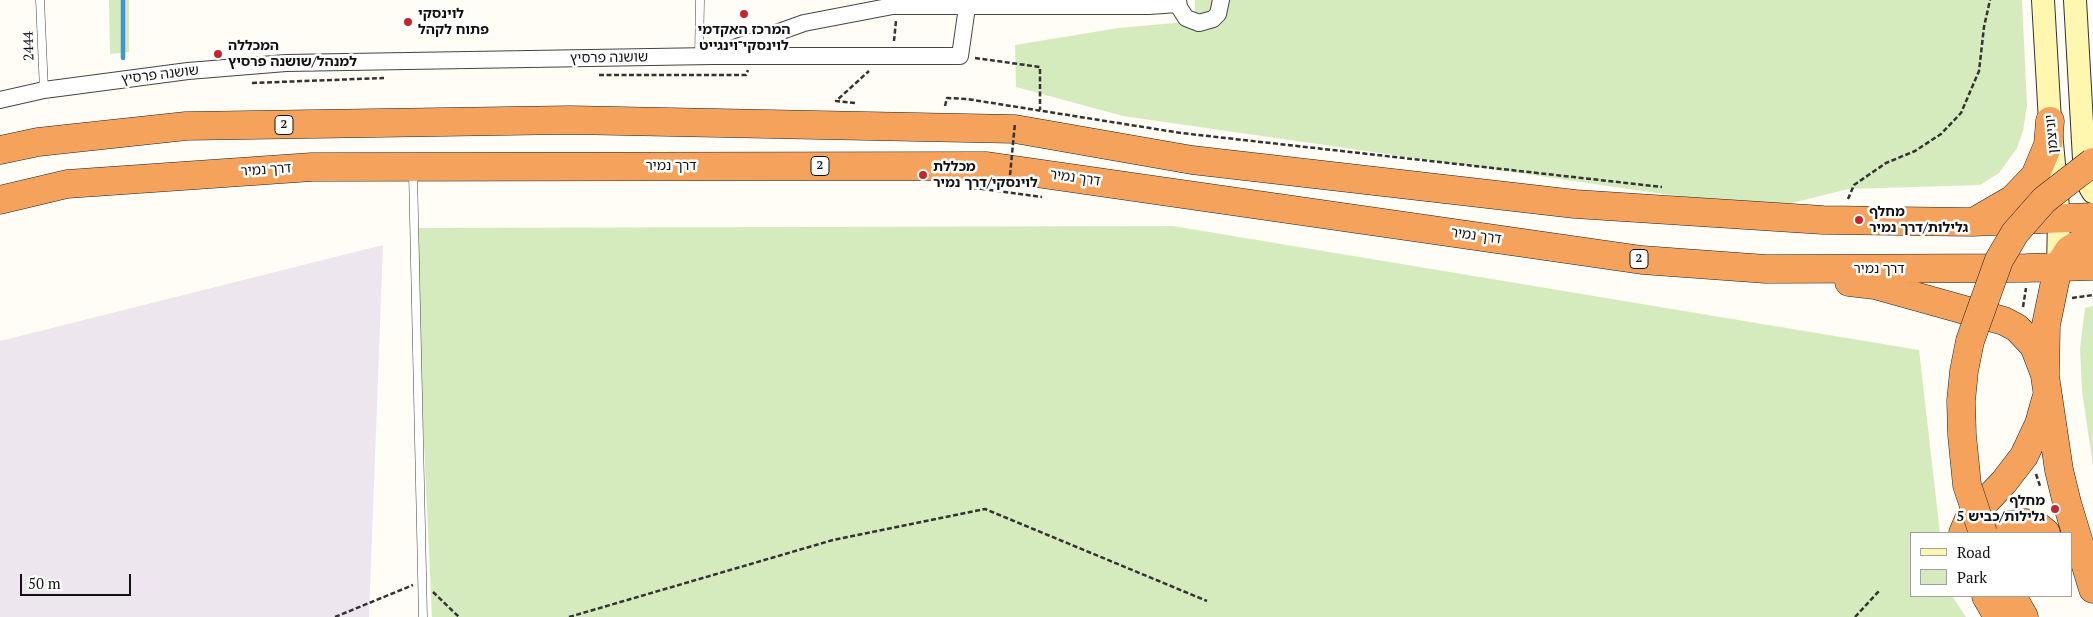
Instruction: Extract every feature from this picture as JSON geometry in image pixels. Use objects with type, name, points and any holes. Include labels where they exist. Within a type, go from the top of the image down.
[{"type":"highway","name":"2","points":[[0,150],[38,142],[196,126],[570,120],[1015,130],[1192,160],[1575,204],[1822,220],[1972,222],[2093,217]]},
{"type":"highway","points":[[1972,222],[2013,199],[2035,176],[2048,145],[2050,121]]},
{"type":"highway","points":[[1983,532],[1967,485],[1962,436],[1961,401],[1970,341],[1999,260],[2015,232],[2044,200],[2093,162]]},
{"type":"highway","name":"דרך נמיר","points":[[0,200],[67,184],[312,167],[987,166],[1642,260],[1766,269],[2058,267]]},
{"type":"highway","points":[[2093,238],[2085,240],[2069,250],[2058,267],[2046,325],[2047,385],[2066,502],[2093,590]]},
{"type":"highway","name":"2","points":[[2058,267],[2093,266]]},
{"type":"highway","points":[[1766,269],[1875,285],[2004,321],[2017,328],[2034,346],[2047,385],[2039,424],[2024,456],[2004,482],[1969,519],[1963,532]]},
{"type":"highway","points":[[1994,532],[2009,525],[2026,522],[2045,532]]},
{"type":"highway","points":[[2073,562],[2093,604]]},
{"type":"highway","points":[[1968,597],[1978,617]]},
{"type":"highway","points":[[1987,597],[1998,617]]},
{"type":"highway","points":[[2013,597],[2024,617]]},
{"type":"street","points":[[706,56],[804,23],[898,6],[1149,6],[1178,2],[1181,13],[1186,18],[1199,23],[1213,19],[1218,14],[1221,0]]},
{"type":"street","name":"יוניצמן","points":[[2043,0],[2050,121],[2059,218],[2058,267]]},
{"type":"street","points":[[2075,0],[2084,159],[2090,187],[2093,192]]},
{"type":"street","points":[[960,56],[967,7]]},
{"type":"street","name":"שושנה פרסיץ","points":[[0,100],[44,90],[188,71],[286,63],[706,56],[960,56]]},
{"type":"lane","name":"2444","points":[[40,0],[44,90]]},
{"type":"lane","points":[[700,0],[706,56]]},
{"type":"lane","points":[[413,167],[423,617]]},
{"type":"path","points":[[1846,203],[1854,185],[1886,163],[1916,151],[1941,134],[1961,113],[1980,70],[1984,27],[1990,0]]},
{"type":"path","points":[[855,103],[836,101],[885,56],[898,6]]},
{"type":"path","points":[[591,75],[746,75],[754,56]]},
{"type":"path","points":[[960,56],[1040,67],[1040,118]]},
{"type":"path","points":[[248,83],[385,78]]},
{"type":"path","points":[[944,112],[947,98],[1040,110],[1181,133],[1668,188]]},
{"type":"path","points":[[1010,175],[1015,123]]},
{"type":"path","points":[[570,617],[833,540],[985,509],[1207,601]]},
{"type":"path","points":[[335,617],[422,581],[459,617]]},
{"type":"path","points":[[1855,617],[1857,612],[1879,592]]},
{"type":"shaded area","points":[[383,245],[369,617],[0,617],[0,341]]},
{"type":"green space","points":[[109,0],[129,0],[129,52],[110,54]]},
{"type":"green space","points":[[1195,0],[2022,0],[2027,105],[2023,131],[2017,148],[1999,173],[1980,185],[1848,189],[1768,209],[1123,116],[1016,87],[1015,45],[1118,28],[1186,22],[1195,16]]},
{"type":"green space","points":[[1173,226],[1919,350],[1940,532],[1910,532],[1910,597],[1953,597],[1966,617],[432,617],[414,228]]},
{"type":"green space","points":[[2093,306],[2093,466],[2082,391],[2080,349],[2085,308]]},
{"type":"waterway","points":[[123,0],[123,58]]},
{"type":"place","name":"המרכז האקדמי לוינסקי־וינגייט","points":[[744,14]]},
{"type":"place","name":"לוינסקי פתוח לקהל","points":[[408,22]]},
{"type":"place","name":"המכללה למנהל/שושנה פרסיץ","points":[[218,54]]},
{"type":"place","name":"מכללת לוינסקי/דרך נמיר","points":[[923,175]]},
{"type":"place","name":"מחלף גלילות/דרך נמיר","points":[[1859,220]]},
{"type":"place","name":"מחלף גלילות/כביש 5","points":[[2055,509]]}]
